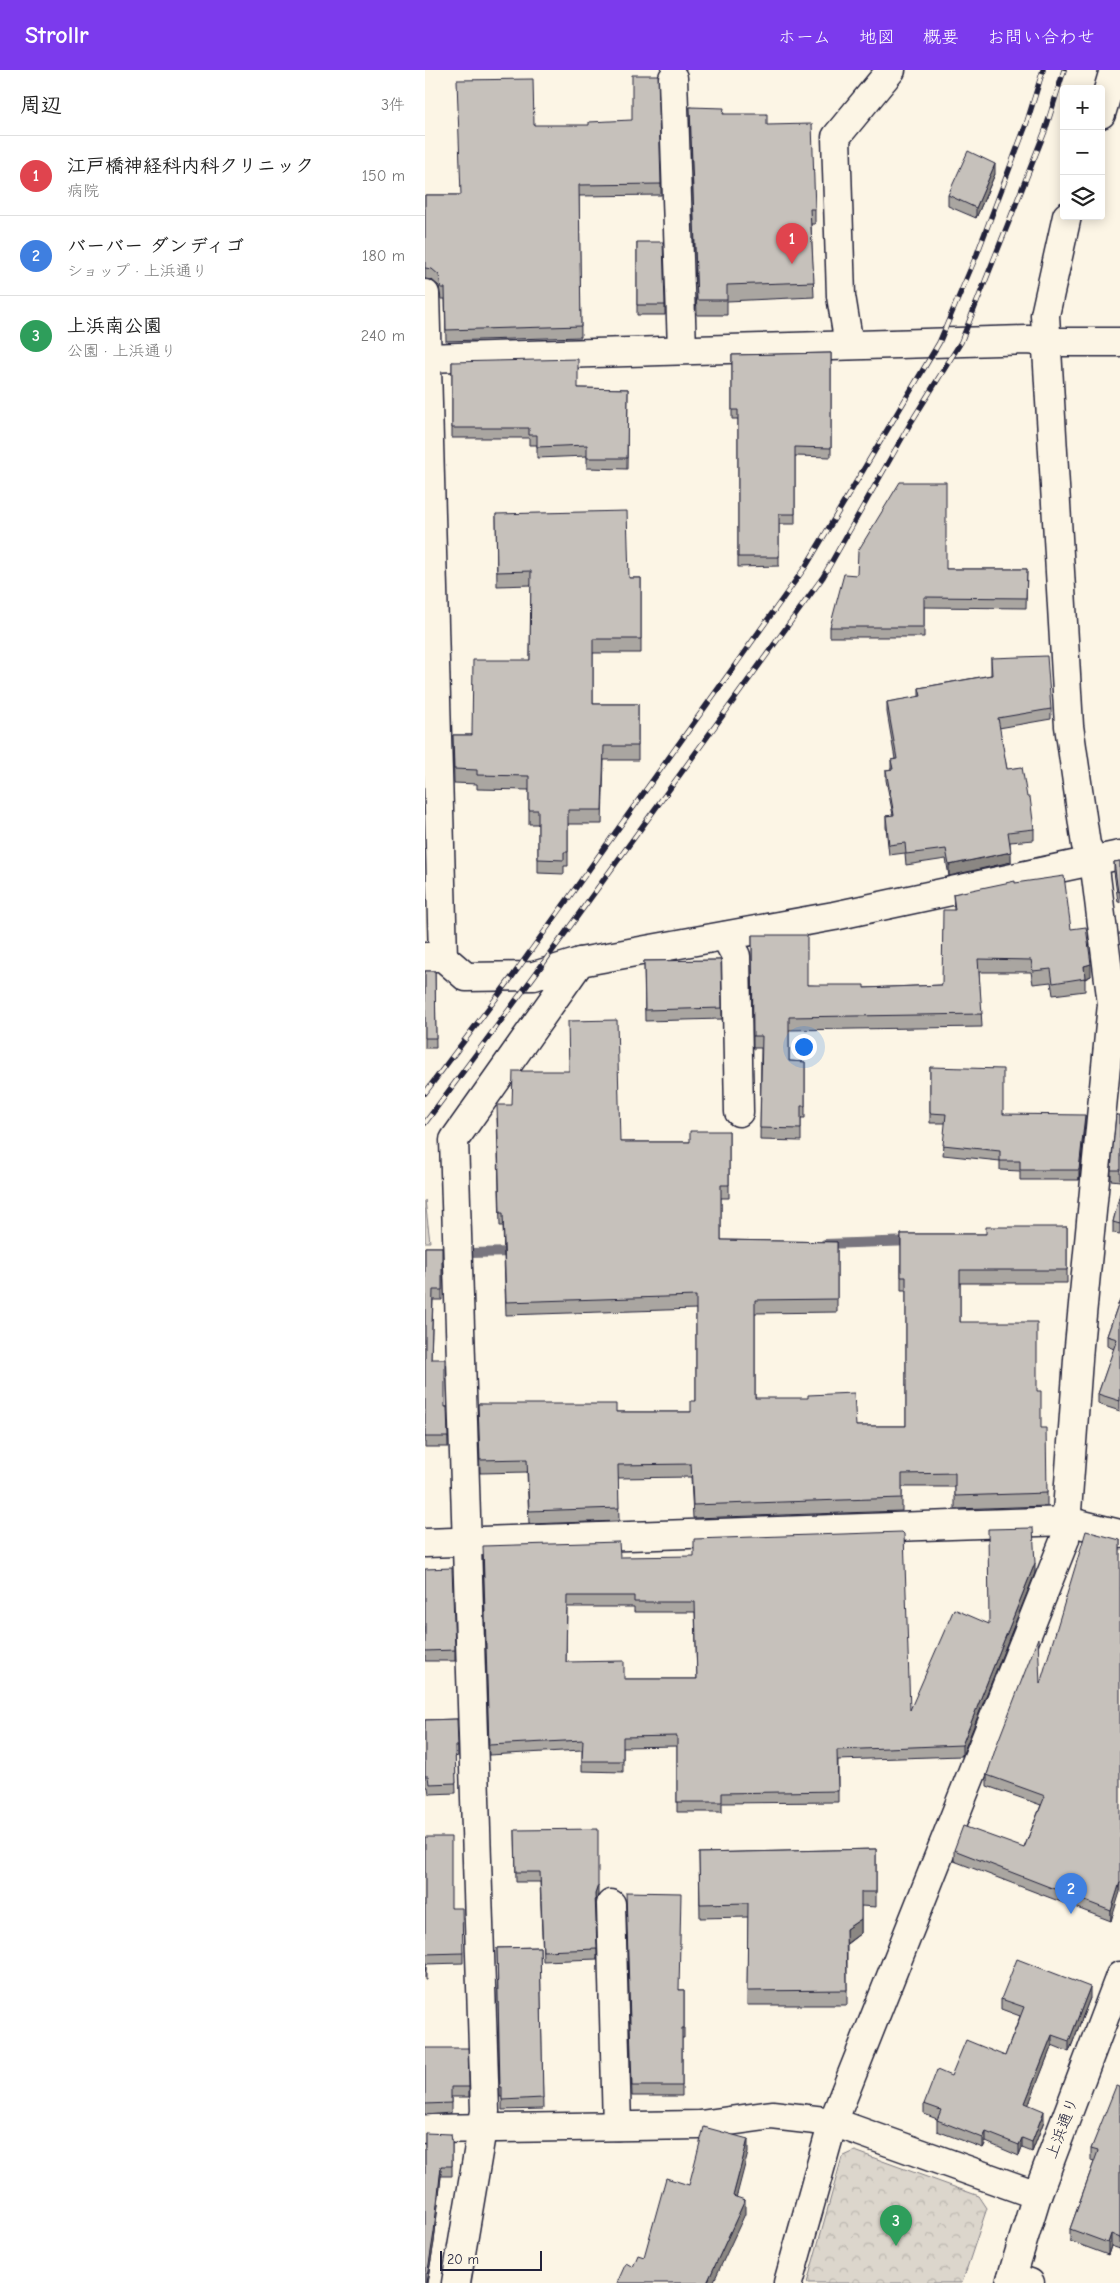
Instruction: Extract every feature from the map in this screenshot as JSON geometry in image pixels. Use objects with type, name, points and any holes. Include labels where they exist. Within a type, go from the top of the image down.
[{"type":"street","points":[[849,345],[841,296],[836,137],[891,70]]},
{"type":"street","points":[[1105,101],[1115,70]]},
{"type":"street","points":[[673,78],[682,349]]},
{"type":"street","points":[[1066,220],[1045,315],[1069,726],[1086,845],[1107,858]]},
{"type":"street","points":[[425,294],[434,957],[466,977],[534,976],[580,962],[834,916],[1107,858]]},
{"type":"street","points":[[426,358],[1029,340],[1048,342],[1120,342]]},
{"type":"street","points":[[788,2283],[833,2122],[1065,1539],[1079,1346],[1112,1004],[1107,858]]},
{"type":"street","points":[[725,936],[736,956],[739,1112]]},
{"type":"street","points":[[456,2283],[483,2129],[485,2101],[454,1140],[580,962]]},
{"type":"street","points":[[425,1543],[1067,1521],[1120,1534]]},
{"type":"street","points":[[611,1904],[617,2126]]},
{"type":"street","name":"上浜通り","points":[[1017,2281],[1037,2195],[1120,1976]]},
{"type":"street","points":[[425,2130],[700,2124],[772,2116],[833,2122],[1037,2195]]},
{"type":"green space","points":[[425,1200],[430,1242],[425,1242]]},
{"type":"green space","points":[[855,2151],[979,2196],[987,2208],[962,2283],[807,2283],[842,2157]]},
{"type":"building","points":[[632,75],[658,75],[661,184],[579,185],[581,326],[446,330],[445,288],[441,288],[439,275],[432,269],[425,268],[425,195],[461,195],[457,80],[533,79],[534,125],[589,125],[589,122],[632,120]]},
{"type":"building","points":[[690,107],[724,108],[723,114],[767,114],[767,125],[812,124],[815,209],[810,209],[814,282],[727,285],[727,300],[697,300]]},
{"type":"building","points":[[968,151],[995,164],[976,208],[948,195]]},
{"type":"building","points":[[637,242],[663,242],[665,305],[637,305]]},
{"type":"building","points":[[831,353],[831,448],[795,447],[795,514],[779,514],[779,557],[738,557],[738,410],[732,410],[732,355]]},
{"type":"building","points":[[578,359],[578,388],[628,389],[627,458],[587,458],[587,445],[537,447],[537,435],[529,435],[529,428],[452,428],[452,362]]},
{"type":"building","points":[[900,482],[946,482],[946,569],[1027,569],[1026,598],[924,597],[924,627],[830,627],[844,574],[857,575],[858,551]]},
{"type":"building","points":[[627,511],[629,578],[641,578],[641,639],[593,639],[593,704],[638,704],[638,746],[604,746],[602,810],[568,810],[568,852],[564,852],[564,860],[538,859],[538,810],[529,810],[529,776],[477,775],[477,770],[454,769],[453,735],[472,735],[473,660],[530,660],[531,571],[497,572],[496,514]]},
{"type":"building","points":[[1047,656],[1051,709],[998,718],[1007,769],[1022,767],[1027,797],[1030,797],[1034,829],[1008,832],[1011,852],[949,865],[946,849],[906,854],[905,843],[889,845],[886,816],[894,815],[886,770],[893,769],[891,760],[897,759],[887,702],[921,696],[919,688],[992,675],[991,658]]},
{"type":"building","points":[[1120,861],[1120,891],[1118,892],[1114,862]]},
{"type":"building","points":[[1064,876],[1071,929],[1086,927],[1091,964],[1084,966],[1085,978],[1053,983],[1051,969],[1033,971],[1031,960],[978,959],[982,1014],[789,1017],[789,1061],[805,1062],[805,1106],[801,1106],[801,1129],[760,1128],[762,1036],[753,1036],[752,935],[807,935],[807,985],[864,985],[864,988],[942,985],[943,910],[955,910],[953,894],[1015,881],[1015,883]]},
{"type":"building","points":[[721,960],[722,1008],[645,1010],[644,961]]},
{"type":"building","points":[[425,971],[435,971],[436,1038],[425,1038]]},
{"type":"building","points":[[617,1020],[620,1142],[690,1142],[690,1131],[729,1131],[729,1185],[721,1185],[721,1240],[837,1242],[837,1299],[755,1300],[755,1398],[808,1398],[808,1395],[854,1393],[856,1426],[906,1426],[906,1277],[901,1277],[901,1234],[986,1234],[986,1227],[1067,1227],[1067,1270],[960,1270],[960,1322],[1037,1322],[1037,1391],[1041,1391],[1041,1428],[1046,1428],[1047,1493],[955,1496],[955,1473],[902,1474],[902,1498],[693,1505],[691,1464],[618,1465],[619,1508],[529,1511],[527,1459],[480,1460],[478,1404],[616,1404],[616,1412],[691,1412],[691,1401],[696,1401],[696,1296],[506,1302],[503,1213],[500,1213],[497,1105],[512,1105],[513,1071],[569,1071],[568,1021]]},
{"type":"building","points":[[930,1067],[1003,1069],[1003,1114],[1085,1115],[1079,1170],[1020,1170],[1020,1161],[1000,1161],[1000,1151],[943,1145],[946,1114],[930,1113]]},
{"type":"building","points":[[1116,1115],[1120,1115],[1120,1170],[1111,1170]]},
{"type":"building","points":[[1120,1194],[1120,1224],[1113,1222]]},
{"type":"building","points":[[425,1247],[442,1247],[442,1290],[433,1290],[431,1359],[445,1359],[445,1407],[447,1407],[448,1437],[425,1437]]},
{"type":"building","points":[[1120,1299],[1120,1401],[1098,1394],[1117,1339],[1107,1336]]},
{"type":"building","points":[[1033,1528],[1035,1563],[962,1745],[837,1750],[838,1791],[722,1793],[722,1802],[677,1802],[677,1736],[623,1737],[623,1761],[582,1761],[583,1740],[489,1745],[483,1546],[619,1542],[620,1557],[694,1556],[694,1539],[902,1532],[904,1534],[910,1710],[954,1609],[989,1624],[988,1529]],"holes":[[[567,1596],[634,1596],[634,1602],[695,1602],[697,1679],[624,1679],[624,1661],[566,1662]]]},
{"type":"building","points":[[1086,1531],[1120,1540],[1120,1882],[1111,1911],[954,1850],[963,1826],[1024,1848],[1045,1796],[987,1775],[1038,1638],[1040,1684]]},
{"type":"building","points":[[452,1568],[455,1650],[425,1651],[425,1569]]},
{"type":"building","points":[[457,1719],[458,1746],[455,1746],[456,1783],[429,1784],[428,1776],[425,1776],[425,1720]]},
{"type":"building","points":[[598,1829],[598,1885],[595,1894],[597,1949],[543,1951],[540,1872],[516,1872],[515,1830]]},
{"type":"building","points":[[425,1837],[451,1837],[451,1908],[462,1908],[463,1953],[425,1954]]},
{"type":"building","points":[[876,1849],[876,1892],[861,1892],[861,1919],[846,1929],[847,1990],[747,1991],[748,1903],[700,1904],[699,1853]]},
{"type":"building","points":[[626,1892],[681,1893],[679,1990],[684,1990],[682,2086],[632,2086]]},
{"type":"building","points":[[540,1947],[543,2098],[502,2100],[502,2087],[500,2087],[497,1948]]},
{"type":"building","points":[[1017,1959],[1090,1987],[1069,2041],[1052,2035],[1025,2103],[1044,2111],[1032,2142],[1022,2138],[1019,2145],[986,2132],[983,2138],[937,2120],[941,2110],[924,2104],[937,2070],[951,2076],[966,2040],[1005,2056],[1024,2007],[1001,1999]]},
{"type":"building","points":[[425,2048],[468,2048],[469,2087],[451,2087],[451,2103],[425,2104]]},
{"type":"building","points":[[1116,2086],[1120,2087],[1120,2238],[1111,2234],[1108,2243],[1070,2229],[1098,2151],[1091,2149]]},
{"type":"building","points":[[704,2127],[748,2139],[733,2196],[745,2200],[707,2283],[617,2283],[626,2263],[633,2267],[638,2255],[644,2257],[666,2178],[689,2185]]},
{"type":"building","points":[[425,2133],[451,2134],[452,2142],[452,2166],[441,2166],[426,2283],[425,2283]]},
{"type":"waterway","points":[[825,1244],[913,1241]]},
{"type":"waterway","points":[[469,1253],[516,1252]]},
{"type":"railway","points":[[425,1093],[512,977],[806,566],[939,343],[977,254],[1026,125],[1043,70]]},
{"type":"railway","points":[[425,1123],[823,577],[910,424],[961,342],[1045,131],[1064,70]]},
{"type":"place","name":"江戸橋神経科内科クリニック","points":[[792,264]]},
{"type":"place","name":"バーバー ダンディゴ","points":[[1071,1914]]},
{"type":"place","name":"上浜南公園","points":[[896,2246]]}]
